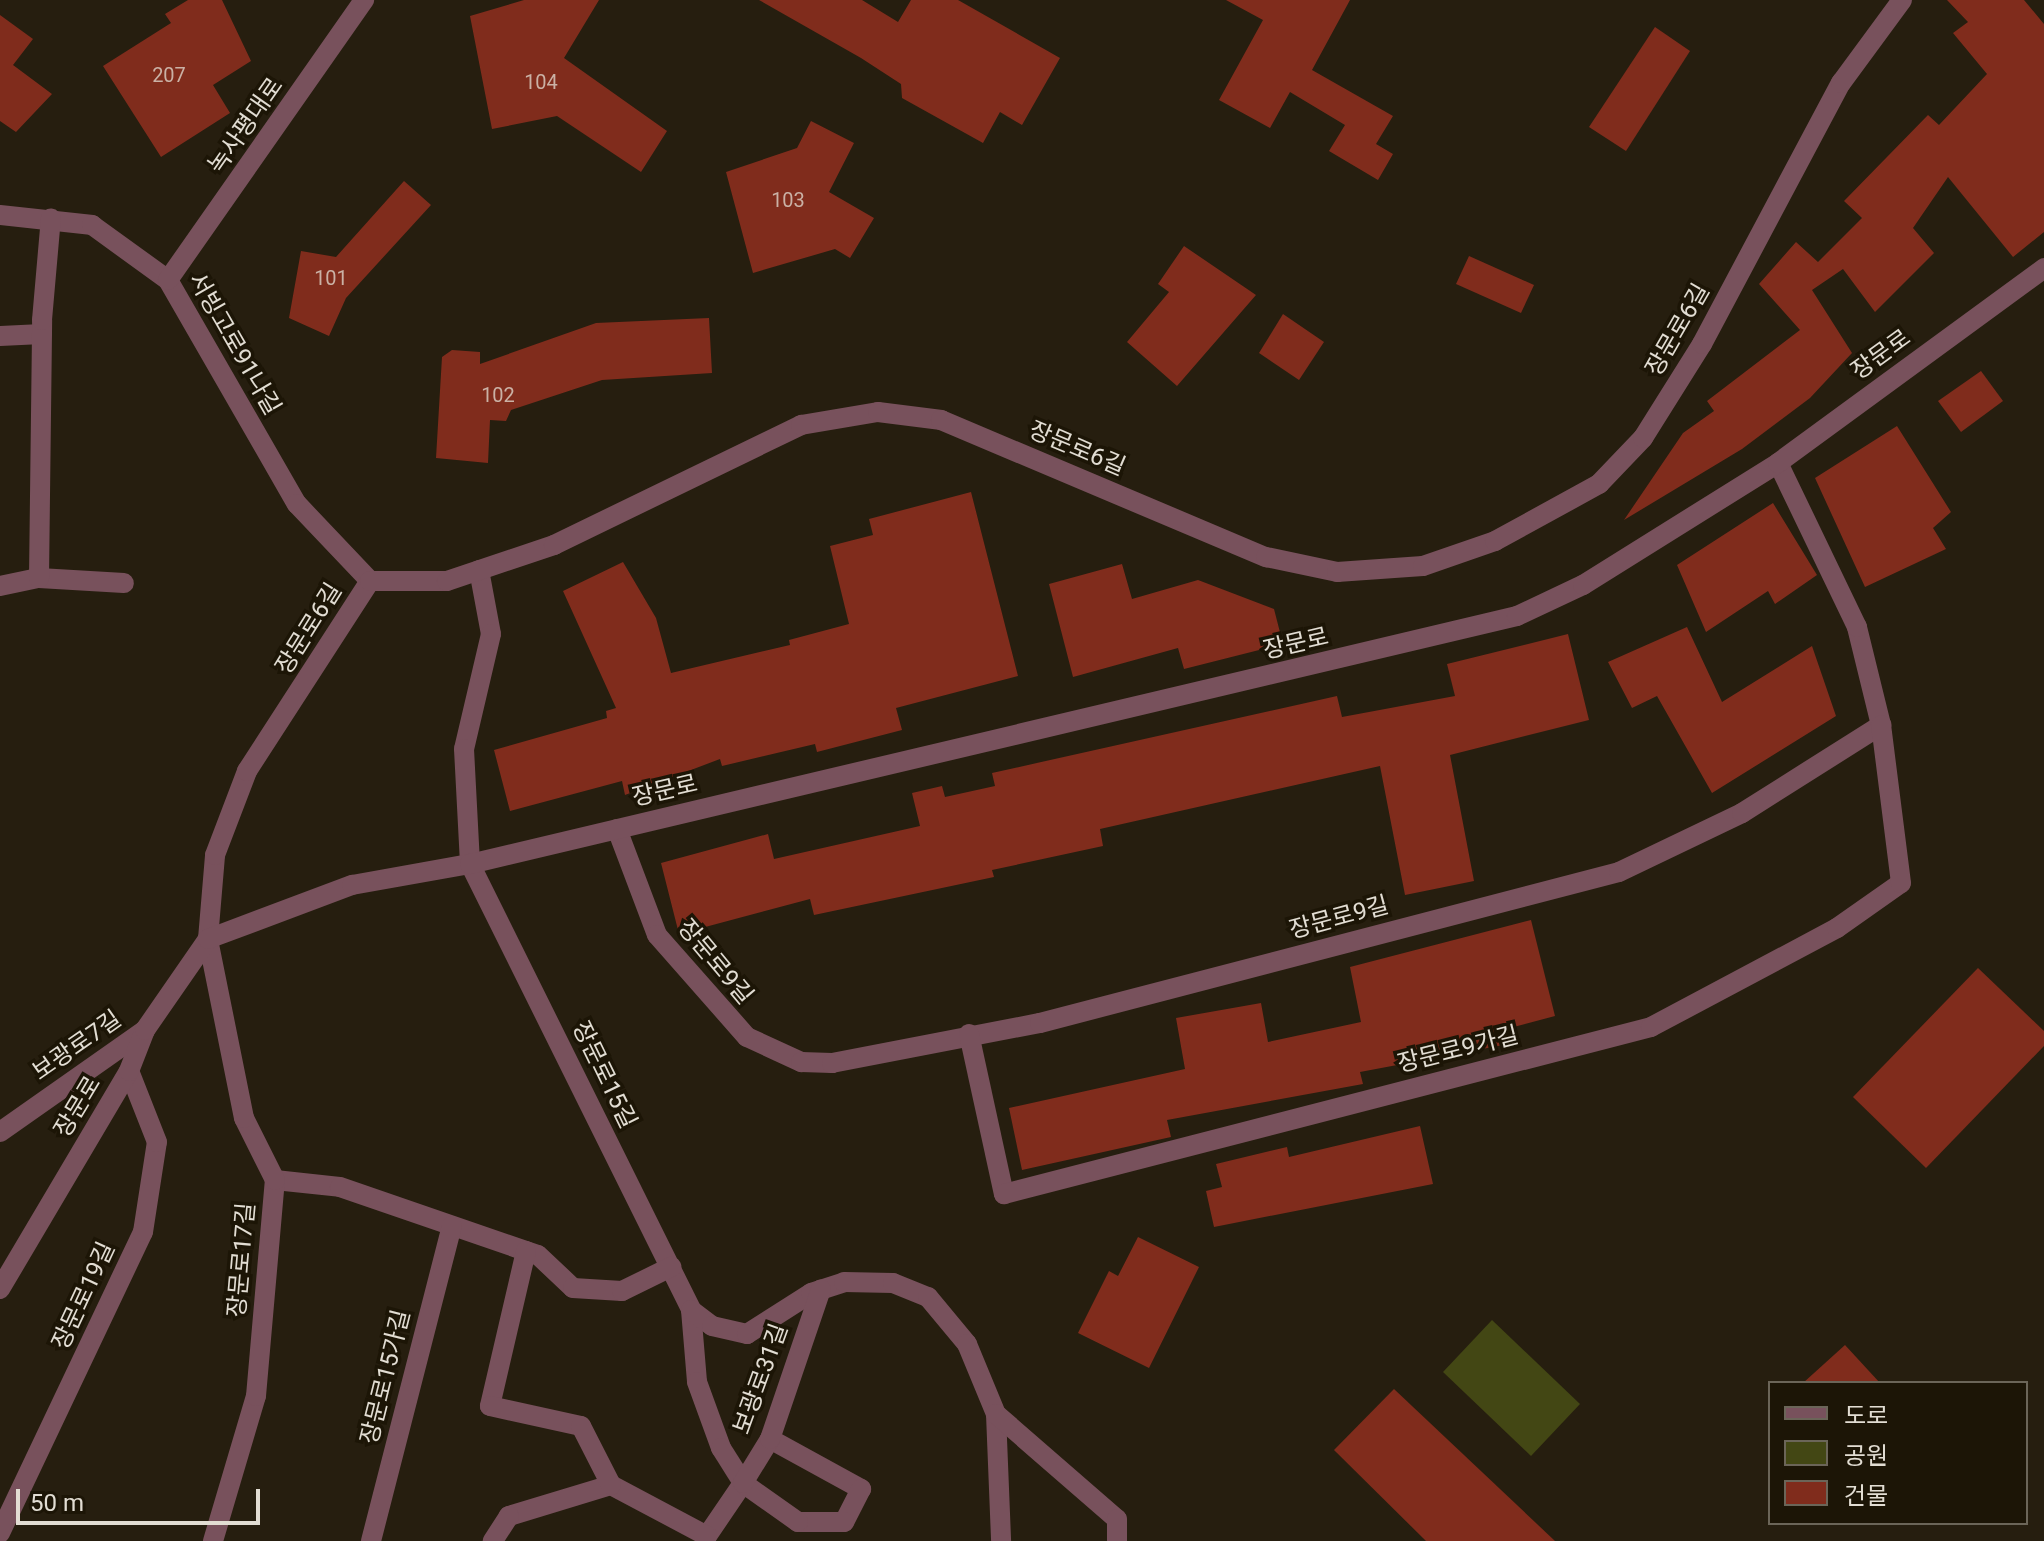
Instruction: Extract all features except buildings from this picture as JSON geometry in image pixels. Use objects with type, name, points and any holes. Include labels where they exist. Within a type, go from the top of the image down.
[{"type":"street","name":"녹사평대로","points":[[168,280],[364,0]]},
{"type":"street","name":"장문로6길","points":[[208,939],[215,855],[247,771],[370,581],[447,581],[554,545],[801,425],[878,412],[941,420],[1266,557],[1337,572],[1423,566],[1495,541],[1599,484],[1643,438],[1702,344],[1841,83],[1902,0]]},
{"type":"street","name":"서빙고로91나길","points":[[0,215],[51,218],[92,225],[168,280],[297,504],[370,581]]},
{"type":"street","points":[[39,578],[42,334],[51,218]]},
{"type":"street","name":"장문로","points":[[0,1289],[129,1071],[145,1030],[208,939],[352,885],[470,864],[1517,616],[1583,585],[1778,463],[2044,268]]},
{"type":"street","points":[[0,336],[42,334]]},
{"type":"street","points":[[1778,463],[1857,627],[1881,725]]},
{"type":"street","points":[[470,864],[464,749],[491,634],[479,570]]},
{"type":"street","points":[[0,586],[39,578],[124,583]]},
{"type":"street","name":"장문로9길","points":[[617,829],[657,935],[747,1037],[801,1062],[832,1063],[969,1034],[1040,1023],[1619,872],[1742,813],[1881,725]]},
{"type":"street","name":"장문로9가길","points":[[969,1034],[1004,1194],[1651,1027],[1837,928],[1901,883],[1881,725]]},
{"type":"street","name":"장문로15길","points":[[470,864],[691,1310]]},
{"type":"street","name":"장문로17길","points":[[208,939],[244,1118],[275,1180],[256,1396],[213,1541]]},
{"type":"street","name":"보광로7길","points":[[0,1132],[145,1030]]},
{"type":"street","name":"장문로19길","points":[[0,1533],[143,1232],[157,1142],[129,1071]]},
{"type":"street","points":[[275,1180],[340,1187],[526,1251],[573,1288],[622,1291],[671,1267]]},
{"type":"street","name":"장문로15가길","points":[[371,1541],[452,1226]]},
{"type":"street","points":[[526,1251],[490,1406],[581,1426],[611,1485],[706,1538]]},
{"type":"street","name":"보광로31길","points":[[691,1310],[712,1326],[747,1334],[821,1289],[893,1283],[928,1297],[967,1344],[996,1414],[1001,1541]]},
{"type":"street","name":"보광로31길","points":[[706,1538],[770,1439],[821,1289]]},
{"type":"street","points":[[691,1310],[697,1382],[721,1448],[743,1483],[799,1531],[844,1522],[861,1489],[770,1439]]},
{"type":"street","name":"보광로31길","points":[[996,1414],[1117,1519],[1117,1541]]},
{"type":"street","points":[[493,1541],[509,1516],[611,1485]]},
{"type":"green space","points":[[1492,1320],[1580,1404],[1531,1456],[1443,1372]]}]
